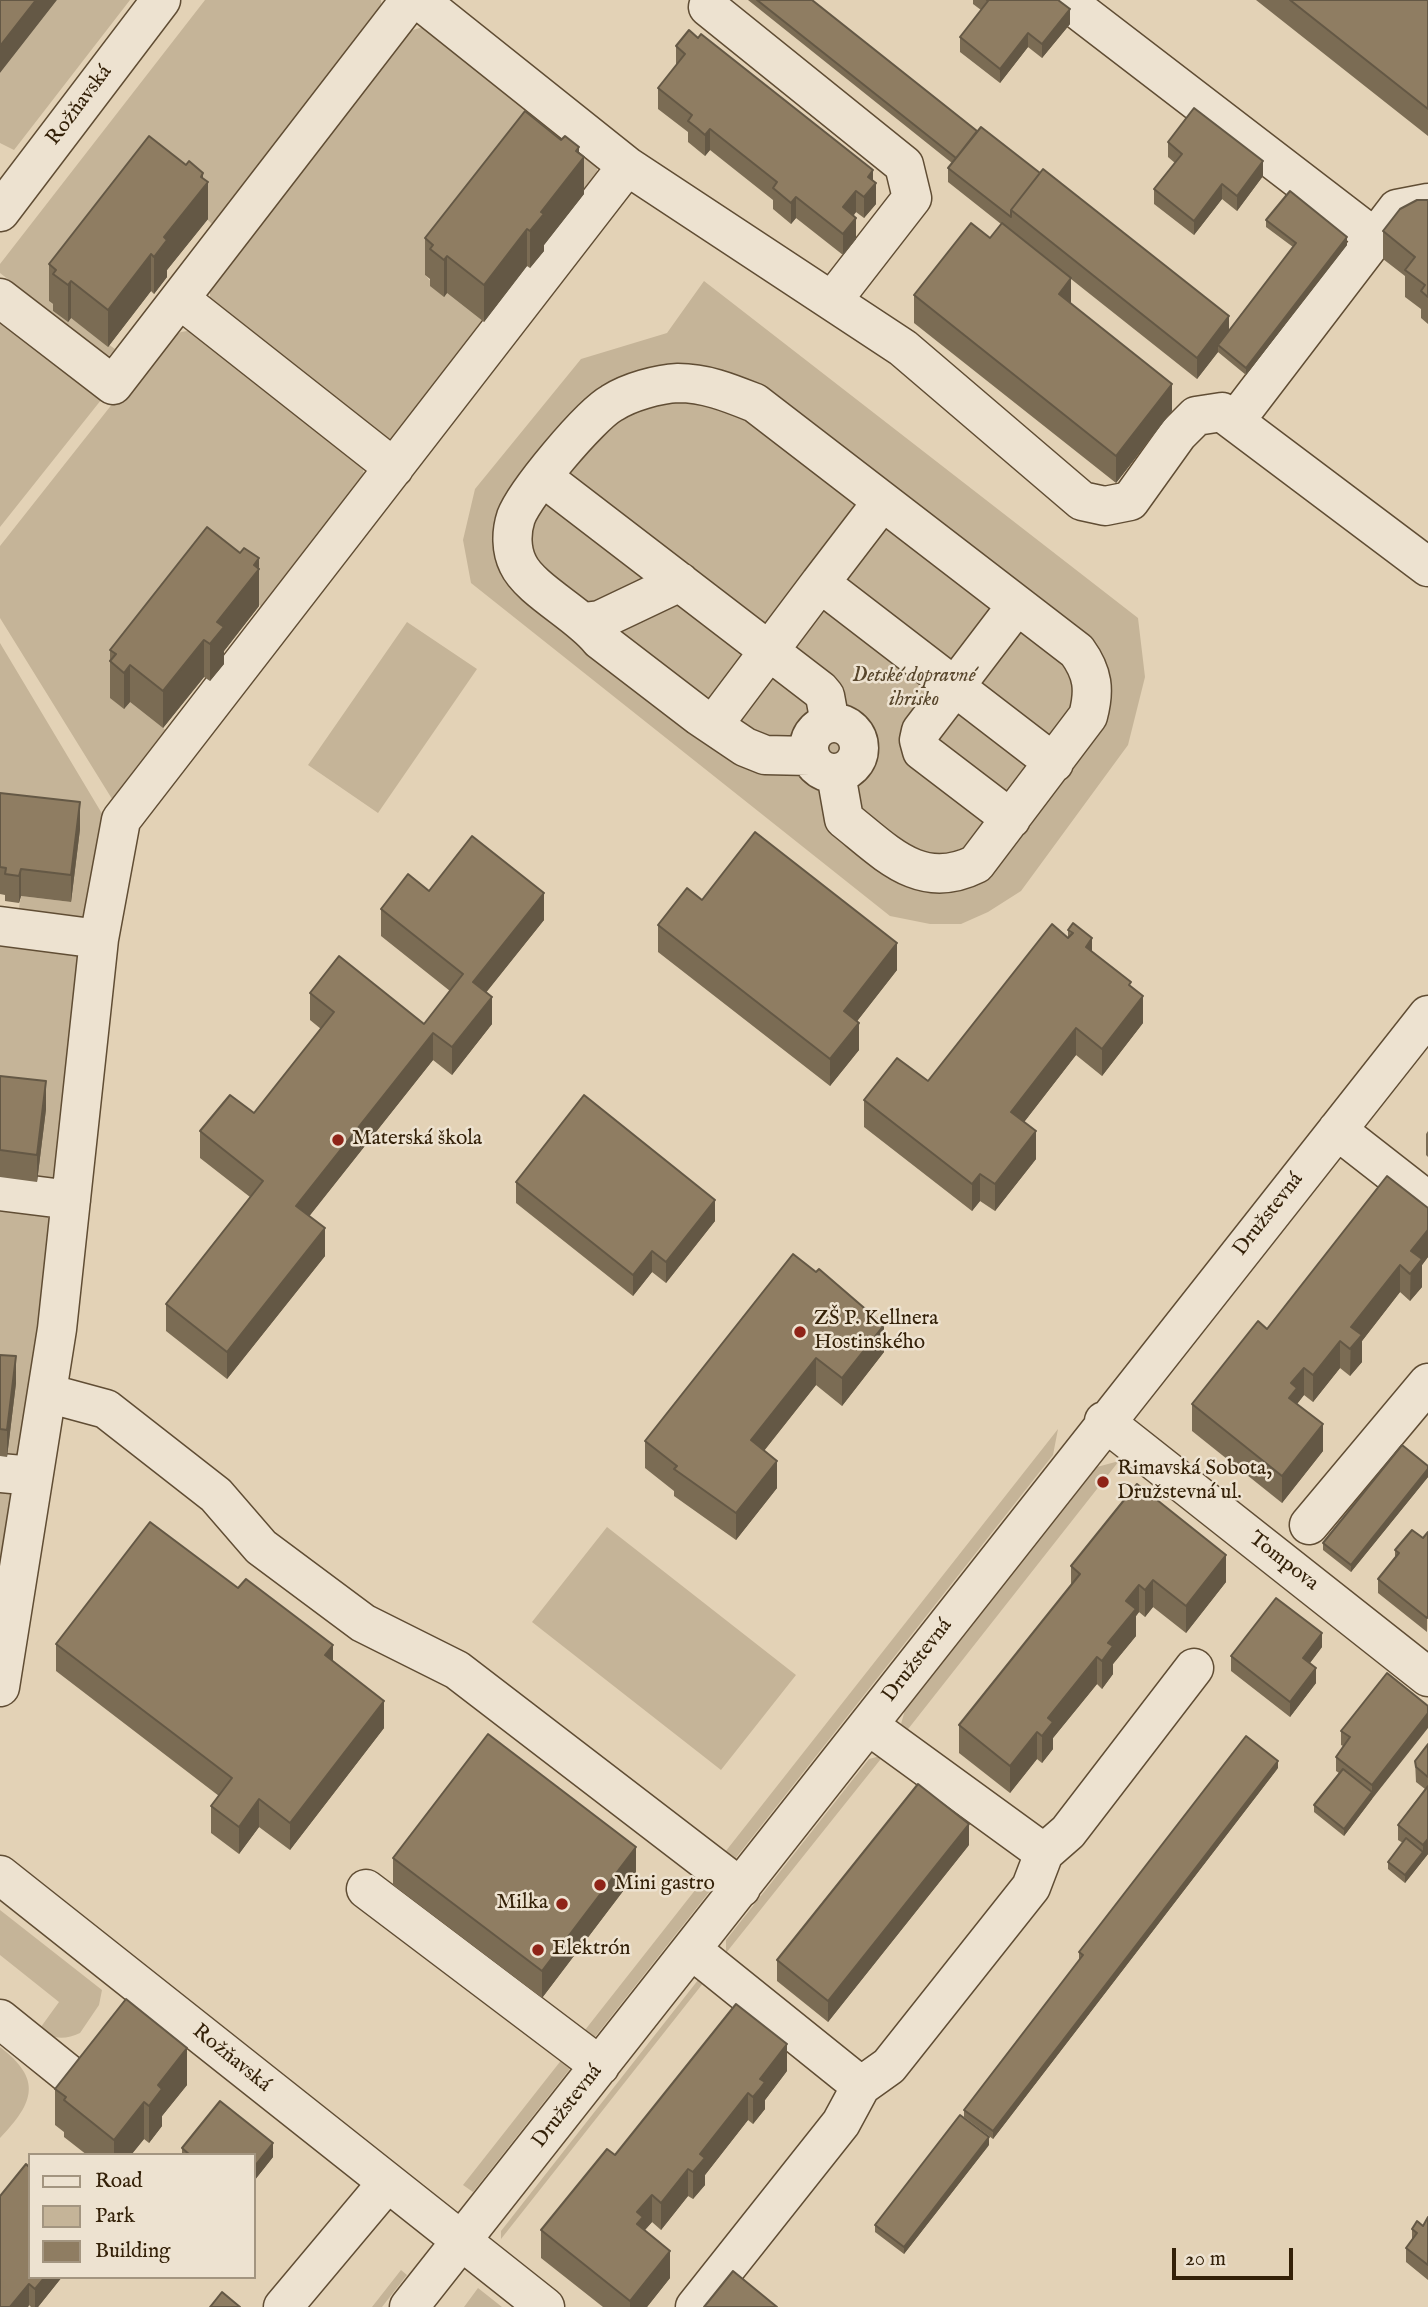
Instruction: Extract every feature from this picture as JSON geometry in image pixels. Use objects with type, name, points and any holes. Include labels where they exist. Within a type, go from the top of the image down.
[{"type":"street","name":"Rožňavská","points":[[0,212],[161,0]]},
{"type":"street","points":[[0,298],[113,385],[410,0]]},
{"type":"street","points":[[419,0],[627,166],[904,348],[1082,501],[1105,506],[1130,502],[1178,434],[1196,416],[1222,412],[1428,567]]},
{"type":"street","points":[[1065,0],[1375,238]]},
{"type":"street","points":[[708,7],[904,165],[912,198],[832,301]]},
{"type":"street","points":[[0,1687],[21,1555],[17,1475],[47,1393],[99,939],[121,820],[627,166]]},
{"type":"street","points":[[1235,421],[1397,209],[1428,203]]},
{"type":"street","points":[[181,300],[394,468]]},
{"type":"street","points":[[544,478],[820,690],[825,696],[830,723],[844,724],[853,731],[835,759],[844,819],[916,871],[949,874],[976,864],[1088,716],[1093,698],[1093,678],[1077,651],[755,403],[717,387],[677,383],[642,391],[612,402],[592,418],[544,478],[517,516],[512,538],[517,564],[527,577],[583,622],[600,640],[745,747],[765,755],[835,759],[919,740]]},
{"type":"street","points":[[714,724],[883,502]]},
{"type":"street","points":[[583,622],[600,620],[680,582]]},
{"type":"street","points":[[820,583],[1054,763]]},
{"type":"street","points":[[1011,820],[922,751],[919,740],[921,731],[1017,605]]},
{"type":"street","points":[[0,926],[99,939]]},
{"type":"street","name":"Družstevná","points":[[409,2307],[741,1888],[1104,1422],[1428,1015]]},
{"type":"street","points":[[1336,1129],[1428,1201]]},
{"type":"street","points":[[0,1191],[71,1200]]},
{"type":"street","points":[[1309,1525],[1428,1383]]},
{"type":"street","points":[[47,1393],[85,1401],[106,1409],[216,1495],[271,1554],[363,1623],[457,1670],[741,1888]]},
{"type":"street","name":"Tompova","points":[[1104,1422],[1428,1677]]},
{"type":"street","points":[[695,2307],[841,2123],[861,2086],[889,2066],[1031,1887],[1044,1853],[1068,1832],[1194,1668]]},
{"type":"street","points":[[868,1725],[1044,1853]]},
{"type":"street","name":"Rožňavská","points":[[0,1875],[545,2307]]},
{"type":"street","points":[[366,1889],[600,2066]]},
{"type":"street","points":[[692,1950],[861,2086]]},
{"type":"street","points":[[0,2020],[67,2073]]},
{"type":"street","points":[[283,2307],[387,2183]]},
{"type":"green space","points":[[57,0],[130,0],[14,150],[0,143],[0,73]]},
{"type":"green space","points":[[205,0],[381,0],[382,9],[220,232],[207,219],[49,301],[56,307],[53,311],[67,321],[71,318],[115,349],[108,357],[0,273],[0,264]]},
{"type":"green space","points":[[423,27],[598,163],[595,185],[425,275],[444,296],[447,293],[484,322],[393,438],[380,439],[210,301],[210,287],[403,33]]},
{"type":"green space","name":"Detské dopravné ihrisko","points":[[704,281],[1138,618],[1145,677],[1128,745],[1021,891],[988,912],[961,924],[930,924],[890,916],[471,583],[463,540],[475,489],[581,359],[667,333]]},
{"type":"green space","points":[[0,314],[105,395],[0,527]]},
{"type":"green space","points":[[194,330],[363,467],[364,479],[267,611],[207,564],[124,709],[130,702],[172,735],[117,807],[0,618],[0,546],[158,346],[181,332]]},
{"type":"green space","points":[[407,622],[477,669],[378,813],[308,765]]},
{"type":"green space","points":[[0,643],[110,827],[93,915],[79,920],[18,913],[21,896],[71,902],[0,820]]},
{"type":"green space","points":[[0,935],[83,950],[55,1177],[39,1184],[0,1103]]},
{"type":"green space","points":[[0,1203],[34,1208],[57,1223],[21,1457],[7,1457],[0,1382]]},
{"type":"green space","points":[[1058,1429],[1053,1455],[473,2192],[463,2185]]},
{"type":"green space","points":[[1119,1461],[905,1733],[901,1724],[905,1710],[1097,1467]]},
{"type":"green space","points":[[0,1485],[14,1495],[0,1614]]},
{"type":"green space","points":[[607,1527],[796,1675],[721,1770],[532,1622]]},
{"type":"green space","points":[[884,1755],[726,1953],[726,1940],[869,1759]]},
{"type":"green space","points":[[0,1910],[102,1990],[99,2005],[80,2033],[59,2038],[38,2031],[59,2002],[0,1955]]},
{"type":"green space","points":[[702,1975],[708,1977],[501,2239],[501,2231]]},
{"type":"green space","points":[[0,2047],[23,2070],[29,2091],[21,2113],[0,2138]]},
{"type":"green space","points":[[401,2270],[407,2275],[382,2307],[372,2307]]},
{"type":"green space","points":[[478,2288],[502,2307],[464,2307]]},
{"type":"building","points":[[0,0],[36,0],[0,46]]},
{"type":"building","points":[[757,0],[812,0],[977,131],[956,158]]},
{"type":"building","points":[[987,0],[1058,0],[1070,9],[1042,44],[1028,33],[1000,69],[960,37]]},
{"type":"building","points":[[1290,0],[1428,0],[1428,109]]},
{"type":"building","points":[[689,30],[698,38],[701,34],[873,170],[868,177],[876,183],[864,197],[856,191],[843,207],[856,218],[843,234],[796,197],[791,203],[773,188],[777,182],[710,129],[705,135],[688,121],[692,115],[658,88],[685,54],[676,46]]},
{"type":"building","points":[[1194,108],[1263,161],[1237,196],[1222,184],[1194,221],[1154,189],[1182,154],[1168,142]]},
{"type":"building","points":[[525,111],[561,140],[565,136],[579,147],[576,151],[584,157],[541,212],[544,214],[530,231],[527,229],[484,285],[447,256],[444,260],[430,249],[433,245],[425,238]]},
{"type":"building","points":[[981,127],[1040,173],[1011,210],[1011,217],[948,168]]},
{"type":"building","points":[[149,136],[186,165],[189,161],[203,173],[201,177],[208,182],[164,237],[167,240],[154,257],[151,254],[108,310],[71,281],[68,285],[53,274],[56,270],[49,264]]},
{"type":"building","points":[[1043,169],[1229,316],[1197,358],[1011,210]]},
{"type":"building","points":[[1290,191],[1347,237],[1246,368],[1218,345],[1296,243],[1266,220]]},
{"type":"building","points":[[1417,200],[1428,200],[1428,297],[1421,291],[1425,285],[1405,270],[1415,257],[1383,231],[1400,209]]},
{"type":"building","points":[[971,223],[990,238],[1002,223],[1071,278],[1059,294],[1172,384],[1116,456],[914,295]]},
{"type":"building","points":[[207,527],[240,553],[244,548],[259,558],[254,565],[259,569],[217,622],[224,627],[210,644],[204,640],[163,691],[130,665],[124,673],[110,661],[116,654],[110,650]]},
{"type":"building","points":[[0,793],[80,802],[71,875],[21,869],[19,876],[5,874],[6,868],[0,867]]},
{"type":"building","points":[[755,832],[897,943],[844,1011],[859,1023],[830,1059],[658,925],[687,888],[702,900]]},
{"type":"building","points":[[472,836],[544,893],[473,982],[492,997],[452,1047],[433,1033],[296,1206],[325,1228],[227,1352],[166,1304],[263,1181],[200,1131],[230,1095],[254,1113],[334,1012],[310,993],[339,956],[424,1024],[463,974],[381,909],[408,874],[429,891]]},
{"type":"building","points":[[1073,923],[1092,938],[1086,947],[1131,982],[1129,985],[1143,996],[1102,1049],[1076,1028],[1011,1112],[1036,1131],[995,1184],[980,1174],[972,1184],[864,1100],[897,1058],[928,1081],[1052,924],[1068,938],[1073,933],[1068,930]]},
{"type":"building","points":[[0,1076],[46,1081],[37,1155],[0,1150]]},
{"type":"building","points":[[584,1095],[715,1200],[666,1262],[652,1251],[633,1275],[516,1182]]},
{"type":"building","points":[[1387,1176],[1428,1208],[1428,1230],[1411,1251],[1422,1259],[1410,1274],[1400,1265],[1351,1327],[1362,1335],[1350,1349],[1340,1341],[1313,1375],[1304,1368],[1291,1383],[1297,1388],[1289,1398],[1323,1424],[1282,1476],[1192,1404],[1258,1321],[1267,1329]]},
{"type":"building","points":[[793,1254],[816,1272],[819,1269],[884,1325],[842,1378],[816,1358],[751,1440],[777,1461],[736,1513],[674,1469],[677,1466],[645,1441]]},
{"type":"building","points":[[0,1355],[16,1356],[7,1430],[0,1429]]},
{"type":"building","points":[[1402,1445],[1428,1466],[1428,1469],[1351,1565],[1323,1543]]},
{"type":"building","points":[[1137,1484],[1226,1555],[1186,1606],[1153,1580],[1145,1590],[1139,1585],[1126,1601],[1136,1609],[1108,1643],[1113,1646],[1102,1661],[1097,1657],[1048,1718],[1053,1722],[1042,1736],[1037,1732],[1010,1766],[959,1725],[1080,1574],[1071,1566]]},
{"type":"building","points":[[150,1522],[238,1588],[246,1579],[333,1645],[325,1655],[384,1701],[290,1823],[259,1799],[239,1827],[211,1806],[232,1778],[56,1644]]},
{"type":"building","points":[[1412,1530],[1423,1538],[1428,1532],[1427,1618],[1378,1579],[1399,1553],[1395,1550]]},
{"type":"building","points":[[1276,1598],[1322,1633],[1303,1658],[1316,1668],[1290,1702],[1231,1656]]},
{"type":"building","points":[[1387,1673],[1428,1706],[1428,1713],[1372,1785],[1336,1757],[1350,1737],[1341,1731]]},
{"type":"building","points":[[488,1734],[636,1847],[542,1971],[393,1858]]},
{"type":"building","points":[[1246,1736],[1278,1761],[993,2131],[964,2110],[1083,1955],[1079,1952]]},
{"type":"building","points":[[1428,1744],[1428,1777],[1416,1767],[1415,1761]]},
{"type":"building","points":[[1343,1769],[1372,1792],[1344,1829],[1314,1805]]},
{"type":"building","points":[[918,1784],[969,1824],[828,2001],[777,1960]]},
{"type":"building","points":[[1428,1786],[1428,1839],[1423,1845],[1398,1825]]},
{"type":"building","points":[[1406,1838],[1423,1852],[1405,1875],[1388,1862]]},
{"type":"building","points":[[126,1999],[187,2048],[158,2085],[162,2089],[149,2106],[144,2102],[114,2140],[64,2100],[66,2097],[55,2089]]},
{"type":"building","points":[[736,2004],[787,2044],[760,2079],[765,2082],[759,2090],[753,2097],[748,2093],[700,2154],[705,2158],[693,2172],[688,2169],[661,2203],[652,2195],[637,2212],[643,2217],[637,2224],[670,2251],[630,2301],[541,2230],[607,2149],[615,2155]]},
{"type":"building","points":[[220,2101],[273,2143],[256,2164],[256,2153],[188,2153],[182,2148]]},
{"type":"building","points":[[960,2115],[989,2137],[904,2247],[875,2225]]},
{"type":"building","points":[[26,2164],[28,2279],[43,2279],[35,2289],[29,2284],[10,2307],[0,2307],[0,2196]]},
{"type":"building","points":[[1428,2217],[1428,2265],[1406,2248],[1417,2233],[1412,2229],[1417,2221],[1423,2226]]},
{"type":"building","points":[[733,2271],[777,2307],[704,2307]]},
{"type":"building","points":[[222,2292],[240,2307],[210,2307]]},
{"type":"place","name":"Materská škola","points":[[338,1140]]},
{"type":"place","name":"ZŠ P. Kellnera Hostinského","points":[[800,1332]]},
{"type":"place","name":"Rimavská Sobota, Družstevná ul.","points":[[1103,1482]]},
{"type":"place","name":"Mini gastro","points":[[600,1885]]},
{"type":"place","name":"Milka","points":[[562,1904]]},
{"type":"place","name":"Elektrón","points":[[538,1950]]}]
